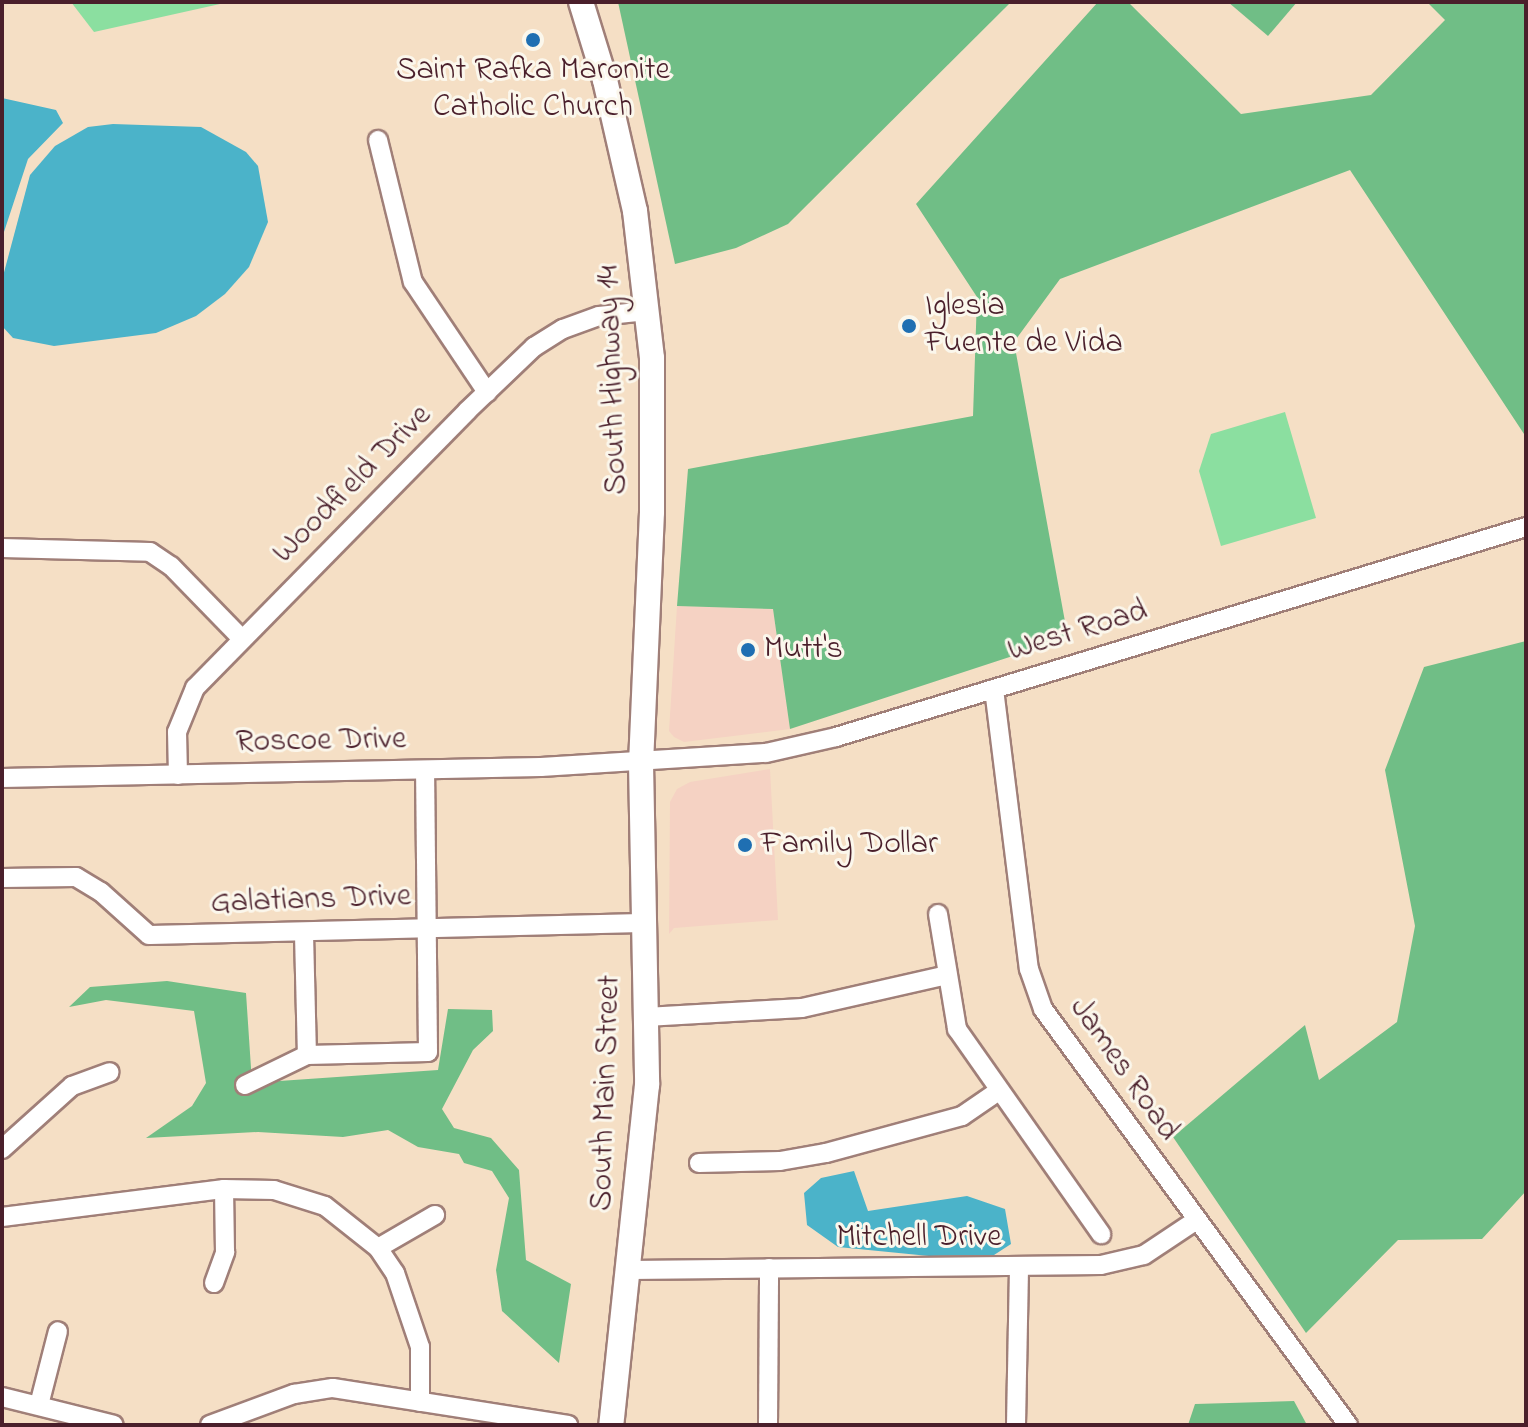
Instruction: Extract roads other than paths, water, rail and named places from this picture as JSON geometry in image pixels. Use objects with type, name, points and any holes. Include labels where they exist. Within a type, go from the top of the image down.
[{"type":"main road","name":"South Highway 14","points":[[581,2],[622,149],[647,311],[652,512],[641,763]]},
{"type":"main road","name":"South Main Street","points":[[611,1425],[645,1116],[641,763]]},
{"type":"street","points":[[378,140],[413,282],[487,392]]},
{"type":"street","name":"Woodfield Drive","points":[[178,775],[177,732],[185,704],[242,639],[487,392],[534,347],[563,329],[599,316],[647,311]]},
{"type":"street","name":"West Road","points":[[641,763],[794,748],[1526,527]]},
{"type":"street","points":[[2,548],[150,552],[171,566],[242,639]]},
{"type":"street","name":"James Road","points":[[994,689],[1036,994],[1052,1025],[1348,1425]]},
{"type":"street","name":"Roscoe Drive","points":[[2,778],[641,763]]},
{"type":"street","points":[[245,1085],[307,1055],[428,1052],[425,770]]},
{"type":"street","name":"Galatians Drive","points":[[2,878],[76,877],[101,892],[149,935],[304,934],[643,923]]},
{"type":"street","points":[[938,914],[957,1029],[997,1092],[1101,1234]]},
{"type":"street","points":[[304,934],[307,1055]]},
{"type":"street","points":[[646,1017],[802,1008],[947,975]]},
{"type":"street","points":[[2,1149],[72,1086],[110,1072]]},
{"type":"street","points":[[699,1163],[780,1161],[826,1153],[962,1116],[997,1092]]},
{"type":"street","points":[[214,1283],[225,1252],[224,1189]]},
{"type":"street","points":[[2,1217],[224,1189],[294,1194],[325,1206],[378,1248],[405,1297],[420,1347],[420,1402]]},
{"type":"street","points":[[378,1248],[435,1215]]},
{"type":"street","name":"Mitchell Drive","points":[[630,1270],[1019,1267],[1127,1261],[1159,1248],[1195,1221]]},
{"type":"street","points":[[1016,1425],[1019,1267]]},
{"type":"street","points":[[768,1425],[769,1268]]},
{"type":"street","points":[[39,1405],[58,1331]]},
{"type":"street","points":[[210,1425],[294,1394],[333,1388],[568,1425]]},
{"type":"street","points":[[2,1397],[114,1425]]},
{"type":"water","points":[[2,98],[56,110],[63,123],[28,159],[2,238]]},
{"type":"water","points":[[113,124],[201,127],[246,152],[258,166],[268,222],[249,267],[225,294],[196,316],[156,333],[54,346],[13,338],[2,326],[2,280],[30,175],[55,146],[88,127]]},
{"type":"water","points":[[854,1171],[868,1211],[967,1196],[1005,1209],[1011,1244],[994,1255],[929,1256],[838,1247],[807,1225],[804,1193],[821,1178]]},
{"type":"place","name":"Saint Rafka Maronite Catholic Church","points":[[533,40]]},
{"type":"place","name":"Iglesia Fuente de Vida","points":[[909,326]]},
{"type":"place","name":"Mutt's","points":[[748,650]]},
{"type":"place","name":"Family Dollar","points":[[745,845]]}]
